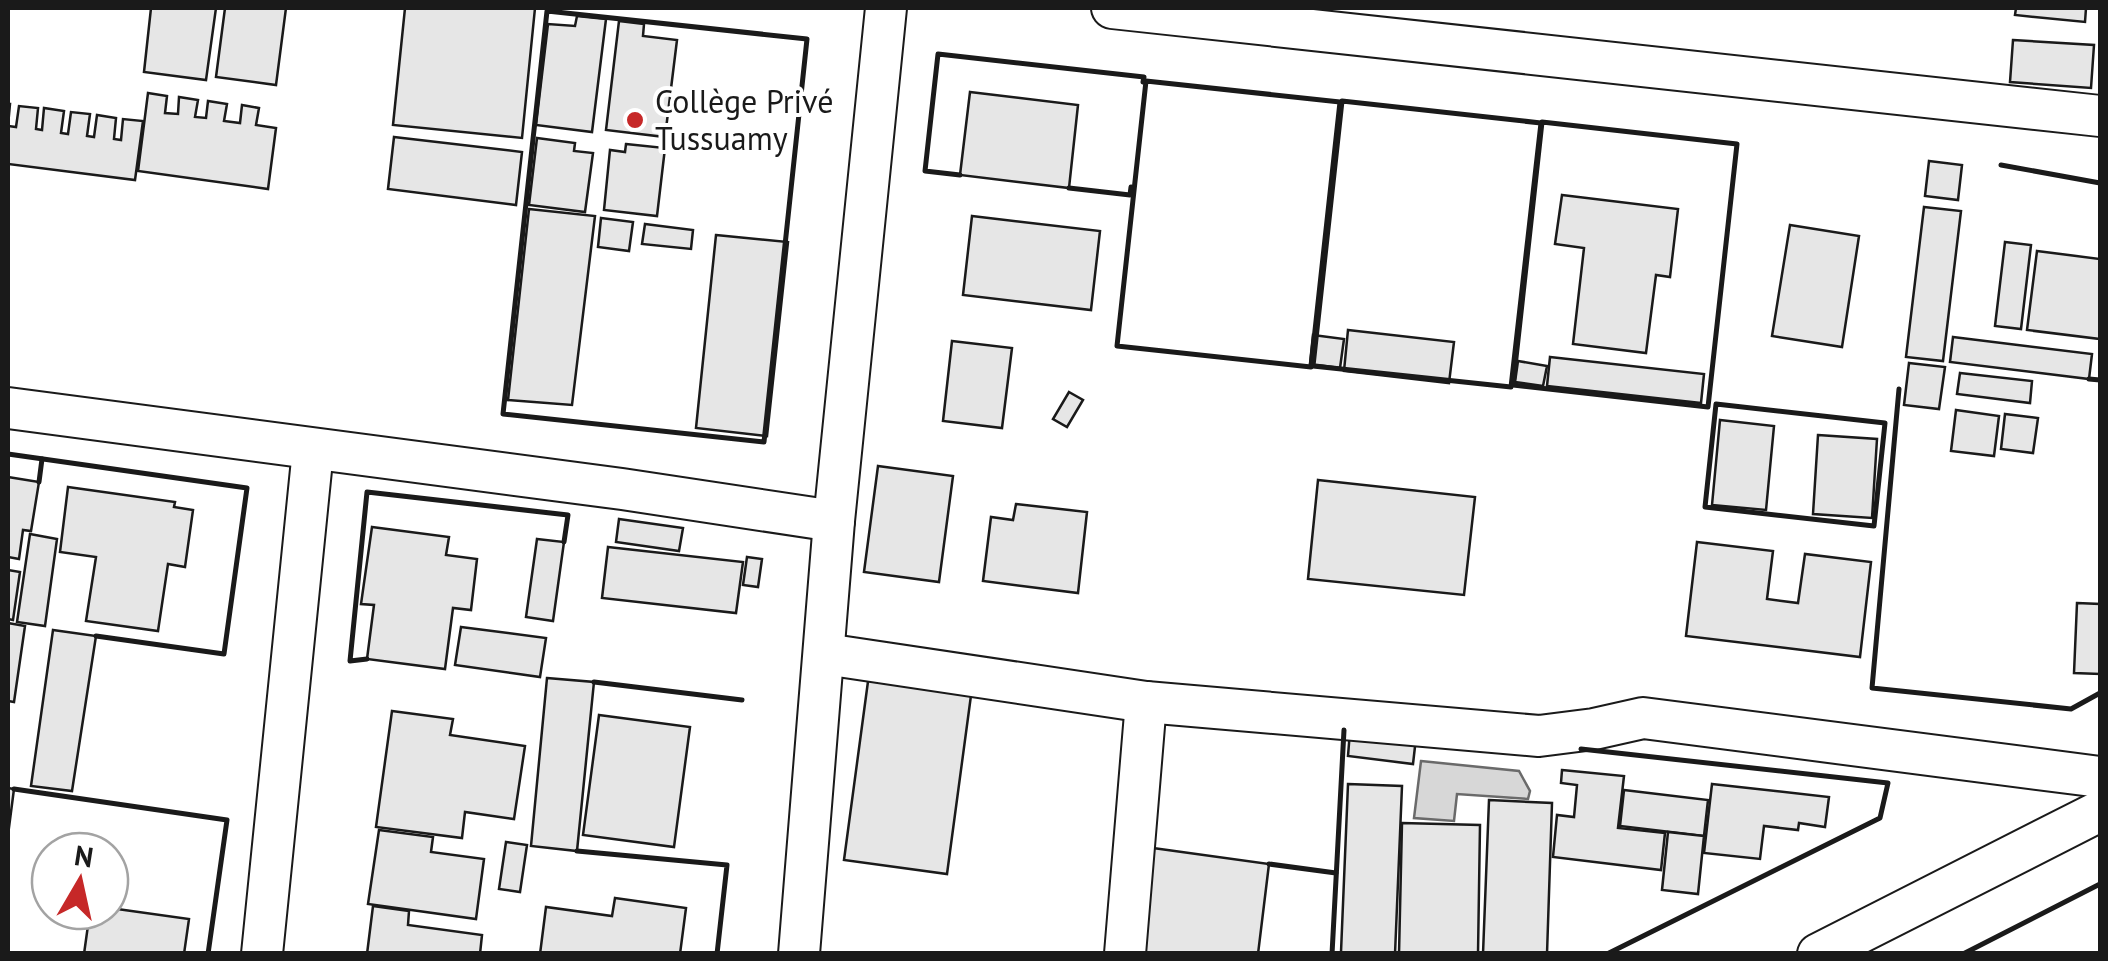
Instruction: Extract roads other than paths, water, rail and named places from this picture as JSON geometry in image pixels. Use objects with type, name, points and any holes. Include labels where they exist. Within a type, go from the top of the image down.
[{"type":"street","points":[[799,954],[834,522],[886,8]]},
{"type":"street","points":[[1112,8],[2100,116]]},
{"type":"street","points":[[8,408],[622,489],[834,522]]},
{"type":"street","points":[[262,954],[313,450]]},
{"type":"street","points":[[825,654],[1146,702],[1540,736],[1643,718],[2100,778]]},
{"type":"street","points":[[1125,954],[1146,702]]},
{"type":"street","points":[[1818,954],[2100,811]]},
{"type":"place","name":"Collège Privé Tussuamy","points":[[635,120]]}]
